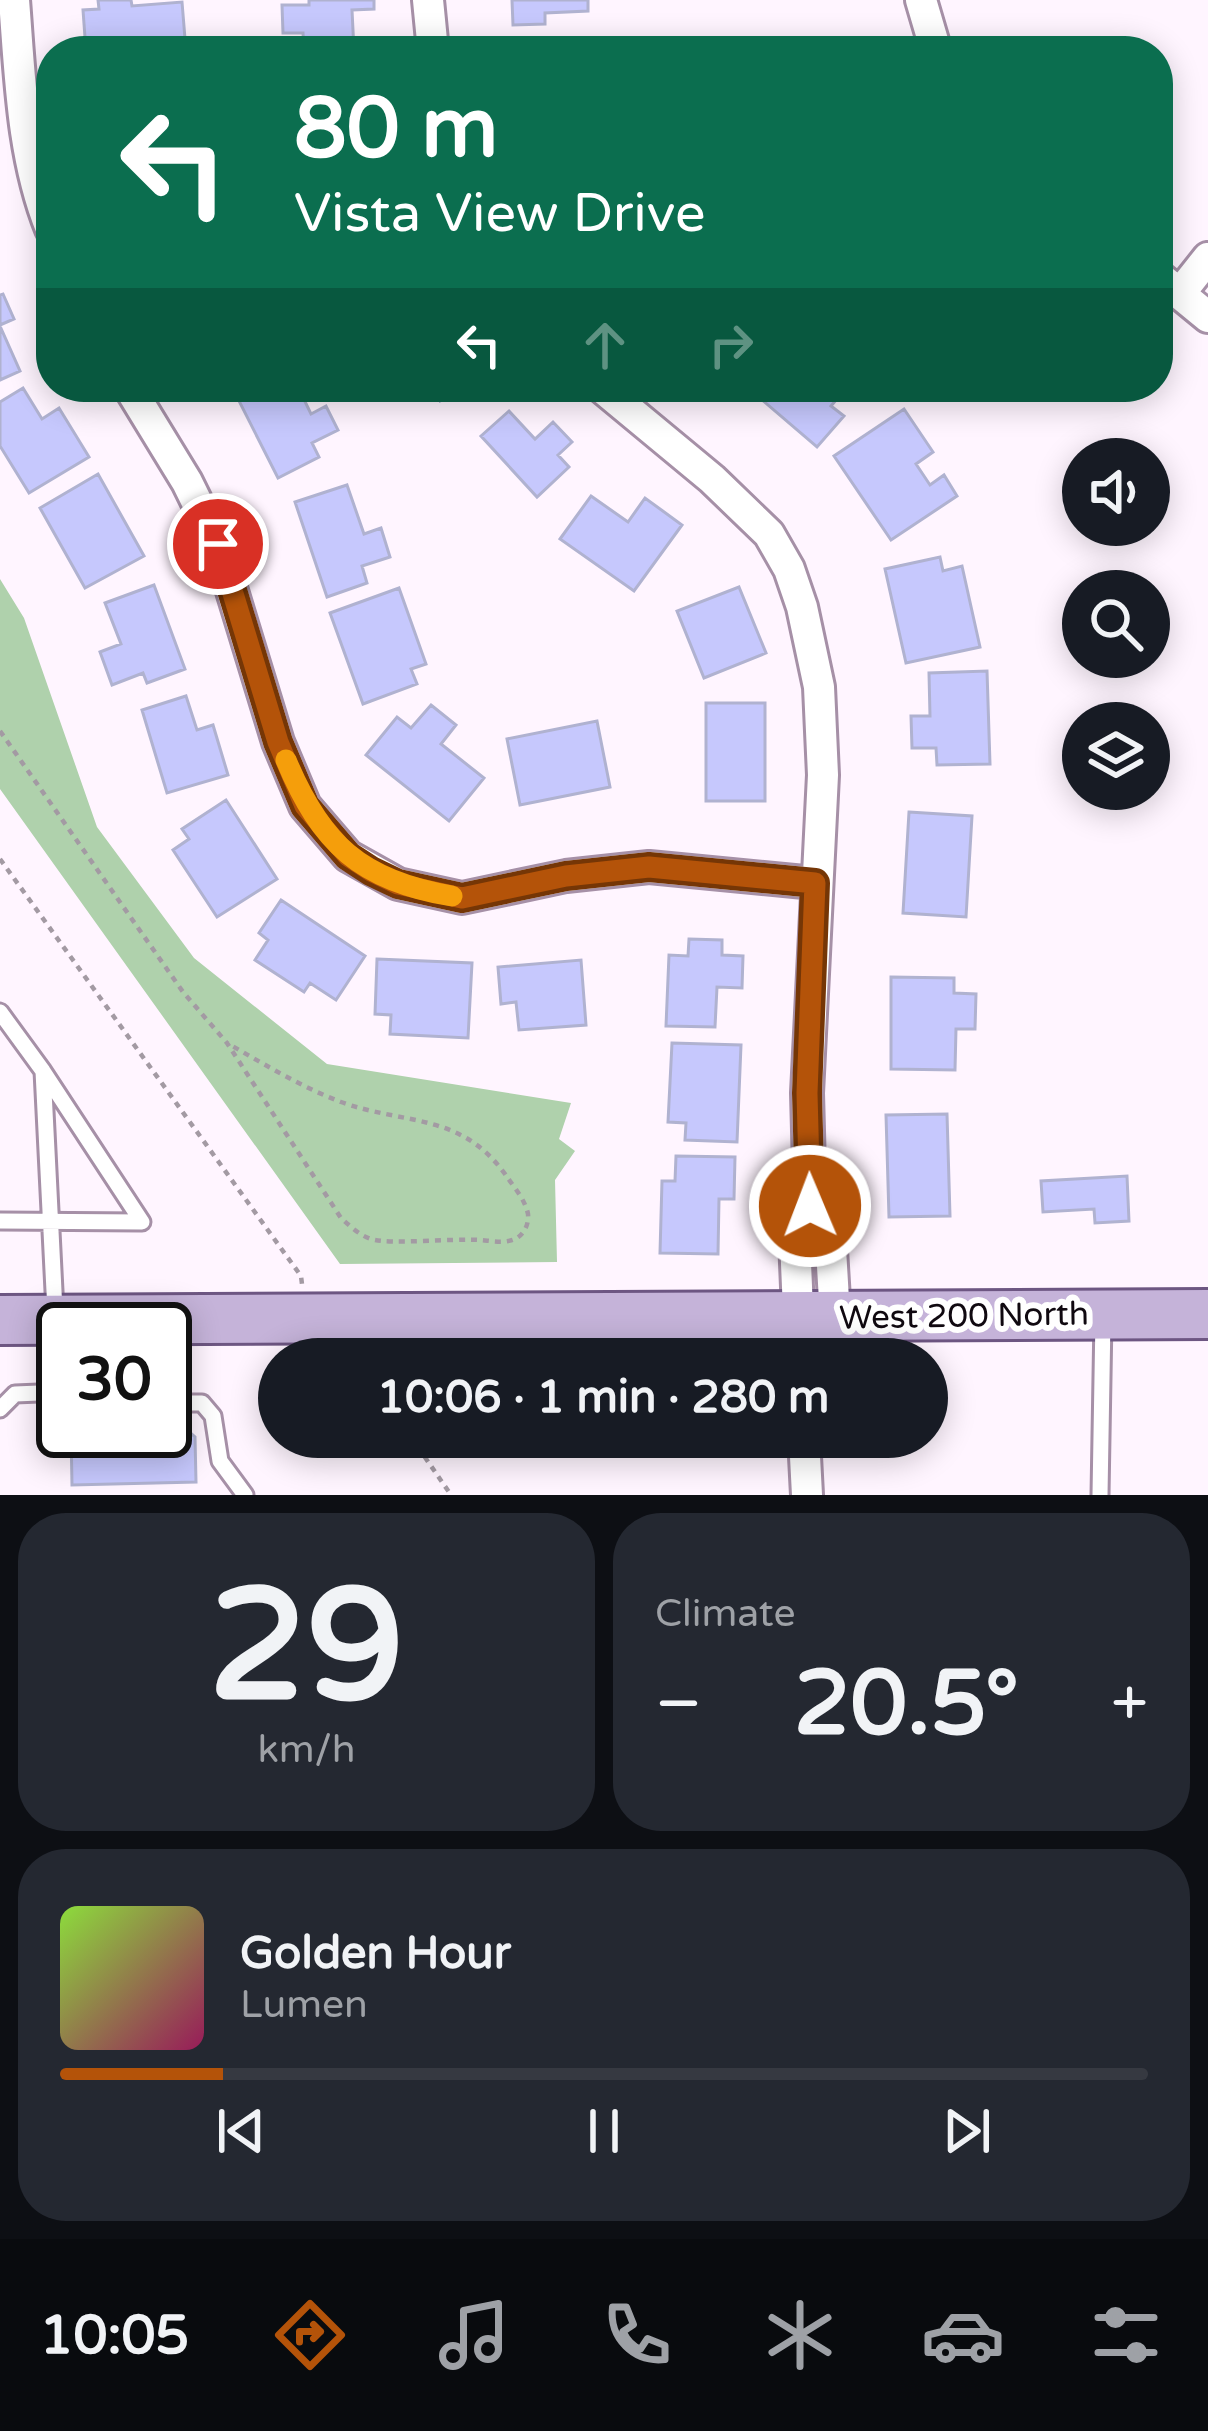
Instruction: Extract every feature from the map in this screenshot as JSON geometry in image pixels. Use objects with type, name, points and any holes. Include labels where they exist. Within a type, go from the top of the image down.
[{"type":"main road","name":"West 200 North","points":[[192,1322],[811,1331],[1208,1314]]},
{"type":"main road","name":"West 200 North","points":[[0,1320],[36,1320]]},
{"type":"street","points":[[14,0],[24,121],[36,180]]},
{"type":"street","points":[[428,0],[432,36]]},
{"type":"street","points":[[921,0],[932,36]]},
{"type":"street","points":[[1173,281],[1208,257]]},
{"type":"street","points":[[1173,287],[1208,317]]},
{"type":"street","points":[[138,402],[218,544],[278,742],[305,806],[348,856],[398,884],[462,898],[566,876],[649,867],[815,883]]},
{"type":"street","points":[[619,402],[769,534],[789,569],[820,687],[823,775],[807,1093],[810,1206],[795,1239],[811,1331]]},
{"type":"street","points":[[805,1458],[807,1495]]},
{"type":"street","points":[[794,1495],[825,1495]]},
{"type":"lane","points":[[0,1012],[142,1222],[0,1221]]},
{"type":"lane","points":[[43,1071],[55,1302]]},
{"type":"lane","points":[[1100,1495],[1103,1315]]},
{"type":"lane","points":[[0,1408],[15,1394],[36,1393]]},
{"type":"lane","points":[[192,1403],[202,1403],[213,1416],[220,1461],[245,1495]]},
{"type":"path","points":[[0,731],[183,992],[226,1043],[341,1218],[376,1241],[500,1242],[526,1230],[528,1216],[522,1199],[495,1161],[470,1138],[444,1125],[348,1105],[226,1043]]},
{"type":"path","points":[[0,859],[301,1276]]},
{"type":"path","points":[[425,1458],[451,1495]]},
{"type":"green space","points":[[0,579],[24,618],[97,827],[194,958],[327,1064],[571,1103],[559,1139],[575,1151],[555,1180],[557,1262],[340,1264],[0,789]]},
{"type":"building","points":[[98,0],[131,0],[132,6],[182,2],[185,36],[85,36],[83,10],[99,9]]},
{"type":"building","points":[[309,0],[374,0],[374,9],[352,10],[353,36],[283,33],[282,5],[309,5]]},
{"type":"building","points":[[512,0],[588,0],[588,11],[545,13],[545,24],[513,25]]},
{"type":"building","points":[[0,295],[14,319],[0,325]]},
{"type":"building","points":[[0,326],[20,371],[0,380]]},
{"type":"building","points":[[23,388],[42,419],[59,408],[89,457],[29,493],[0,446],[0,402]]},
{"type":"building","points":[[240,402],[305,402],[311,414],[326,406],[338,430],[312,443],[319,457],[278,478]]},
{"type":"building","points":[[764,402],[834,402],[831,406],[844,416],[817,447]]},
{"type":"building","points":[[904,409],[933,452],[916,464],[930,485],[944,475],[957,496],[891,540],[834,456]]},
{"type":"building","points":[[509,411],[535,439],[553,422],[572,442],[558,455],[569,467],[537,497],[481,436]]},
{"type":"building","points":[[98,474],[144,556],[85,588],[40,508]]},
{"type":"building","points":[[347,485],[364,534],[381,528],[390,557],[362,566],[367,583],[327,597],[295,502]]},
{"type":"building","points":[[591,496],[628,522],[645,498],[682,525],[634,591],[560,539]]},
{"type":"building","points":[[940,557],[943,571],[962,566],[980,647],[906,663],[885,569]]},
{"type":"building","points":[[154,585],[185,669],[147,683],[143,673],[112,685],[100,652],[121,644],[105,603]]},
{"type":"building","points":[[739,587],[766,653],[704,678],[677,611]]},
{"type":"building","points":[[399,588],[426,664],[411,669],[417,684],[363,704],[330,613]]},
{"type":"building","points":[[987,671],[990,764],[937,765],[936,748],[912,748],[911,716],[930,716],[929,673]]},
{"type":"building","points":[[186,696],[197,730],[213,725],[228,775],[167,793],[142,710]]},
{"type":"building","points":[[706,703],[765,703],[765,801],[706,801]]},
{"type":"building","points":[[431,705],[456,725],[441,744],[484,778],[449,821],[366,755],[397,717],[411,728]]},
{"type":"building","points":[[597,721],[610,787],[520,805],[507,739]]},
{"type":"building","points":[[226,800],[277,879],[217,917],[173,850],[189,839],[182,829]]},
{"type":"building","points":[[909,812],[972,816],[966,917],[903,913]]},
{"type":"building","points":[[281,900],[365,956],[336,1000],[310,983],[304,992],[255,960],[268,940],[259,933]]},
{"type":"building","points":[[689,939],[722,940],[722,955],[743,956],[742,988],[717,987],[715,1027],[666,1026],[669,955],[688,956]]},
{"type":"building","points":[[377,959],[472,963],[468,1038],[390,1034],[391,1015],[375,1014]]},
{"type":"building","points":[[581,960],[586,1025],[519,1030],[516,1002],[501,1004],[498,967]]},
{"type":"building","points":[[891,977],[954,978],[954,993],[976,994],[975,1029],[956,1029],[955,1070],[891,1069]]},
{"type":"building","points":[[672,1043],[741,1045],[737,1142],[685,1140],[686,1123],[668,1122]]},
{"type":"building","points":[[947,1114],[950,1216],[889,1217],[886,1115]]},
{"type":"building","points":[[676,1156],[735,1157],[734,1199],[719,1199],[718,1254],[660,1253],[662,1181],[675,1181]]},
{"type":"building","points":[[1127,1176],[1129,1221],[1095,1223],[1094,1209],[1043,1212],[1041,1181]]},
{"type":"building","points":[[192,1434],[195,1437],[196,1482],[72,1485],[72,1458],[192,1458]]},
{"type":"slow traffic","points":[[286,760],[305,806],[348,856],[398,884],[452,896]]},
{"type":"route","points":[[218,544],[278,742],[305,806],[348,856],[371,871],[398,884],[462,898],[566,876],[649,867],[815,883],[807,1093],[810,1206]]}]
